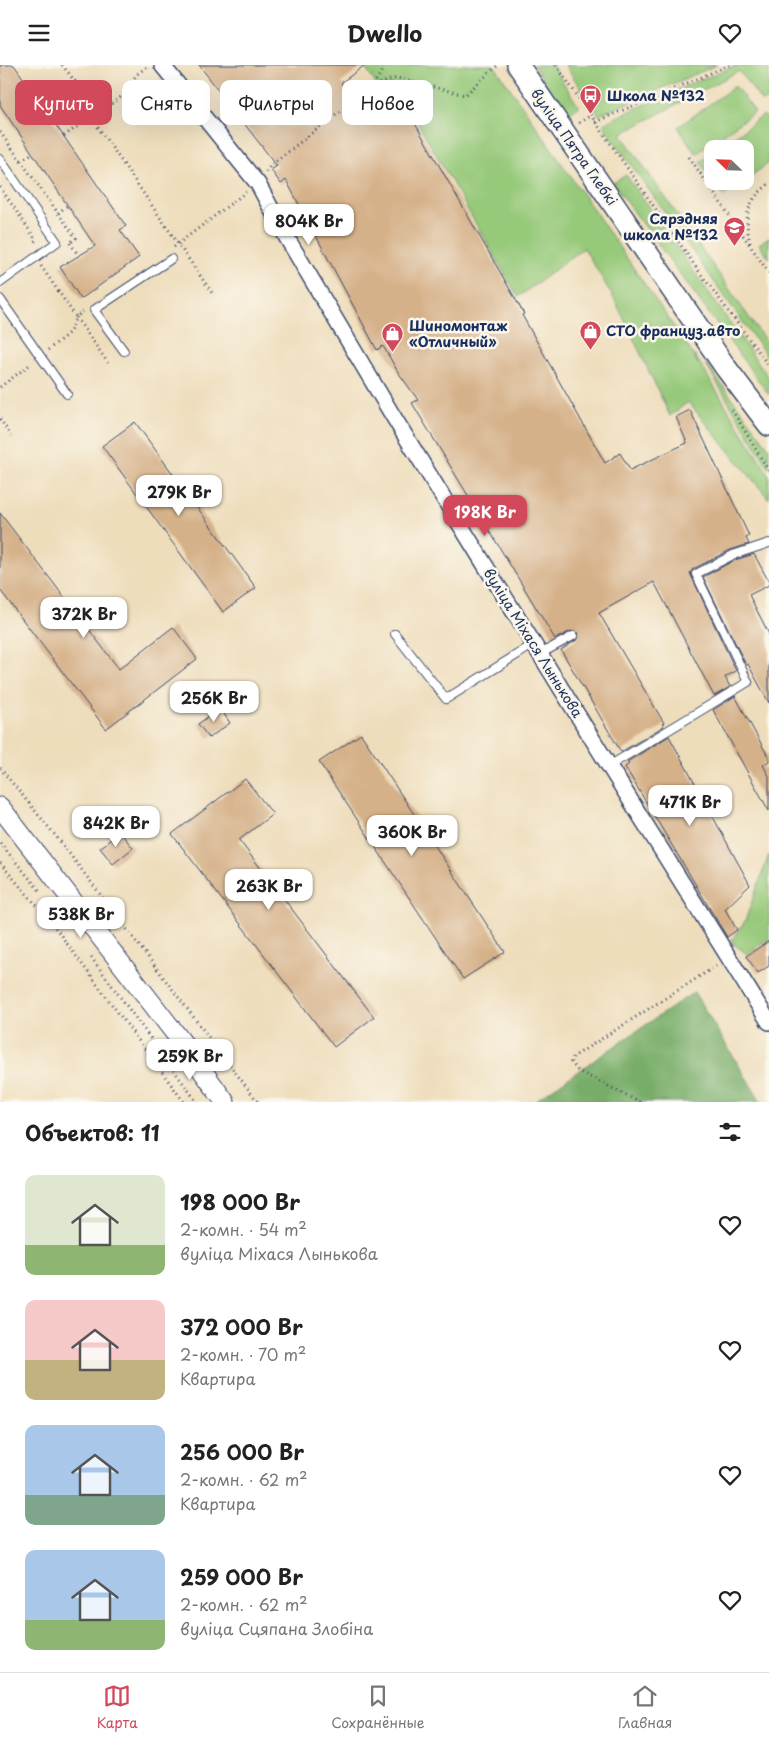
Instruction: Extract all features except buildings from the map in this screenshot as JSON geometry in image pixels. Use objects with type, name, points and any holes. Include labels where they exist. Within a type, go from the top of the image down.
[{"type":"main road","name":"вуліца Пятра Глебкі","points":[[518,65],[726,369],[769,425]]},
{"type":"street","name":"вуліца Міхася Лынькова","points":[[162,65],[258,184],[287,238],[388,407],[769,1022]]},
{"type":"street","points":[[0,807],[181,1041],[225,1102]]},
{"type":"lane","points":[[0,159],[57,241],[0,283]]},
{"type":"lane","points":[[124,351],[94,310],[171,259]]},
{"type":"lane","points":[[0,299],[67,394]]},
{"type":"lane","points":[[609,766],[748,682],[696,574],[732,555],[769,543]]},
{"type":"lane","points":[[395,633],[446,699],[537,649],[573,636]]},
{"type":"path","points":[[62,65],[74,80]]},
{"type":"path","points":[[112,104],[122,96],[137,74],[149,65]]},
{"type":"path","points":[[376,80],[381,73],[383,65]]},
{"type":"path","points":[[433,88],[464,95],[498,65]]},
{"type":"path","points":[[556,65],[698,270],[769,367]]},
{"type":"path","points":[[596,122],[730,65]]},
{"type":"path","points":[[170,250],[258,184],[271,165],[342,109]]},
{"type":"path","points":[[64,137],[80,125]]},
{"type":"path","points":[[96,125],[212,293]]},
{"type":"path","points":[[21,160],[33,153]]},
{"type":"path","points":[[689,157],[769,273]]},
{"type":"path","points":[[750,246],[746,228],[747,212],[751,202],[769,184]]},
{"type":"path","points":[[0,187],[36,240],[29,246],[36,258],[108,363]]},
{"type":"path","points":[[58,213],[68,205]]},
{"type":"path","points":[[70,243],[79,256]]},
{"type":"path","points":[[0,387],[70,333],[76,317],[84,311]]},
{"type":"path","points":[[0,419],[11,436]]},
{"type":"path","points":[[0,768],[59,840],[258,1102]]},
{"type":"path","points":[[0,843],[44,896]]},
{"type":"path","points":[[0,863],[51,922],[184,1102]]},
{"type":"path","points":[[86,950],[197,1102]]},
{"type":"path","points":[[640,1102],[578,1071],[571,1062],[573,1057],[729,957]]},
{"type":"green space","points":[[363,65],[494,65],[698,364],[695,356],[769,475],[769,499],[688,402],[670,416],[616,302],[584,248],[518,297],[419,125],[433,125],[433,80],[373,80]]},
{"type":"green space","points":[[533,65],[552,65],[579,107],[566,114]]},
{"type":"green space","points":[[565,65],[717,65],[599,115]]},
{"type":"green space","points":[[738,65],[769,65],[769,98],[762,102],[739,71],[621,134],[769,346],[769,359],[604,125],[608,121]]},
{"type":"green space","points":[[735,86],[755,112],[716,140],[704,140],[704,148],[696,154],[678,127]]},
{"type":"green space","points":[[764,115],[769,122],[769,163],[754,174],[754,140],[730,140]]},
{"type":"green space","points":[[704,159],[704,168],[700,162]]},
{"type":"green space","points":[[626,175],[769,378],[769,395],[613,183]]},
{"type":"green space","points":[[720,190],[732,190],[724,196]]},
{"type":"green space","points":[[769,237],[769,258],[759,244]]},
{"type":"green space","points":[[706,363],[769,448],[769,468],[708,368]]},
{"type":"green space","points":[[769,855],[769,943],[766,940],[747,954],[731,942],[745,921]]},
{"type":"green space","points":[[694,992],[761,1102],[533,1102]]},
{"type":"place","name":"Школа №132","points":[[591,115]]},
{"type":"place","name":"Сярэдняя школа №132","points":[[734,246]]},
{"type":"place","name":"СТО француз.авто","points":[[590,350]]},
{"type":"place","name":"Шиномонтаж «Отличный»","points":[[393,353]]}]
